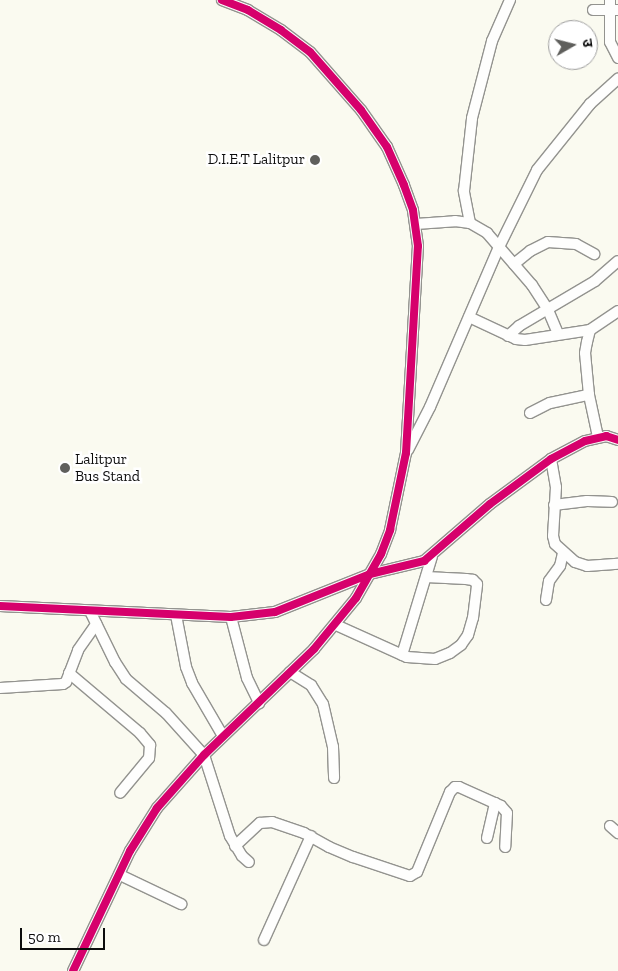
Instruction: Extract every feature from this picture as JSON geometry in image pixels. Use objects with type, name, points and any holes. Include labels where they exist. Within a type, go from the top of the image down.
[{"type":"street","points":[[73,971],[130,851],[157,808],[204,755],[259,704],[336,625],[370,574],[390,530],[406,453],[417,255],[416,224],[404,185],[387,147],[361,110],[310,52],[248,10],[222,0]]},
{"type":"street","points":[[470,223],[464,191],[472,118],[492,41],[510,0]]},
{"type":"street","points":[[593,10],[613,7],[610,42],[618,58]]},
{"type":"street","points":[[406,453],[430,408],[499,247],[537,170],[590,104],[618,79]]},
{"type":"street","points":[[416,224],[456,221],[470,223],[487,233],[514,264],[548,310],[558,334]]},
{"type":"street","points":[[514,264],[530,251],[548,242],[576,244],[594,254]]},
{"type":"street","points":[[508,336],[520,326],[595,281],[618,261]]},
{"type":"street","points":[[469,317],[508,336],[525,340],[590,330],[618,310]]},
{"type":"street","points":[[590,330],[585,353],[589,395],[598,437]]},
{"type":"street","points":[[530,413],[550,403],[589,395]]},
{"type":"street","points":[[0,606],[231,617],[275,612],[370,574],[416,564],[432,556],[490,504],[551,459],[578,444],[598,437],[606,436],[618,440]]},
{"type":"street","points":[[551,459],[555,475],[553,536],[555,544],[563,553],[576,562],[587,566],[618,564]]},
{"type":"street","points":[[554,505],[587,501],[612,502]]},
{"type":"street","points":[[546,600],[549,581],[560,566],[563,553]]},
{"type":"street","points":[[402,655],[432,556]]},
{"type":"street","points":[[336,625],[402,655],[435,659],[450,653],[461,645],[468,635],[474,618],[478,588],[473,580],[426,577]]},
{"type":"street","points":[[90,611],[126,680],[166,713],[204,755],[222,816],[235,846],[249,862]]},
{"type":"street","points":[[176,615],[186,667],[192,683],[223,736]]},
{"type":"street","points":[[231,617],[247,678],[259,704]]},
{"type":"street","points":[[0,688],[58,686],[66,682],[78,650],[96,624]]},
{"type":"street","points":[[290,672],[311,685],[323,704],[333,747],[334,778]]},
{"type":"street","points":[[69,673],[140,733],[150,745],[149,758],[120,793]]},
{"type":"street","points":[[235,846],[257,825],[264,822],[296,830],[353,857],[404,876],[410,876],[417,872],[431,833],[452,789],[464,788],[495,803],[507,813],[505,847]]},
{"type":"street","points":[[488,838],[495,803]]},
{"type":"street","points":[[264,940],[311,836]]},
{"type":"street","points":[[120,875],[181,904]]},
{"type":"cycle path","points":[[73,971],[130,851],[157,808],[204,755],[314,649],[356,598],[381,554],[390,530],[406,453],[418,246],[413,210],[404,185],[387,147],[361,110],[310,52],[281,30],[248,10],[222,0]]},
{"type":"cycle path","points":[[0,606],[231,617],[275,612],[370,574],[424,561],[490,504],[551,459],[585,441],[606,436],[618,440]]},
{"type":"place","name":"D.I.E.T Lalitpur","points":[[315,160]]},
{"type":"place","name":"Lalitpur Bus Stand","points":[[65,468]]}]
